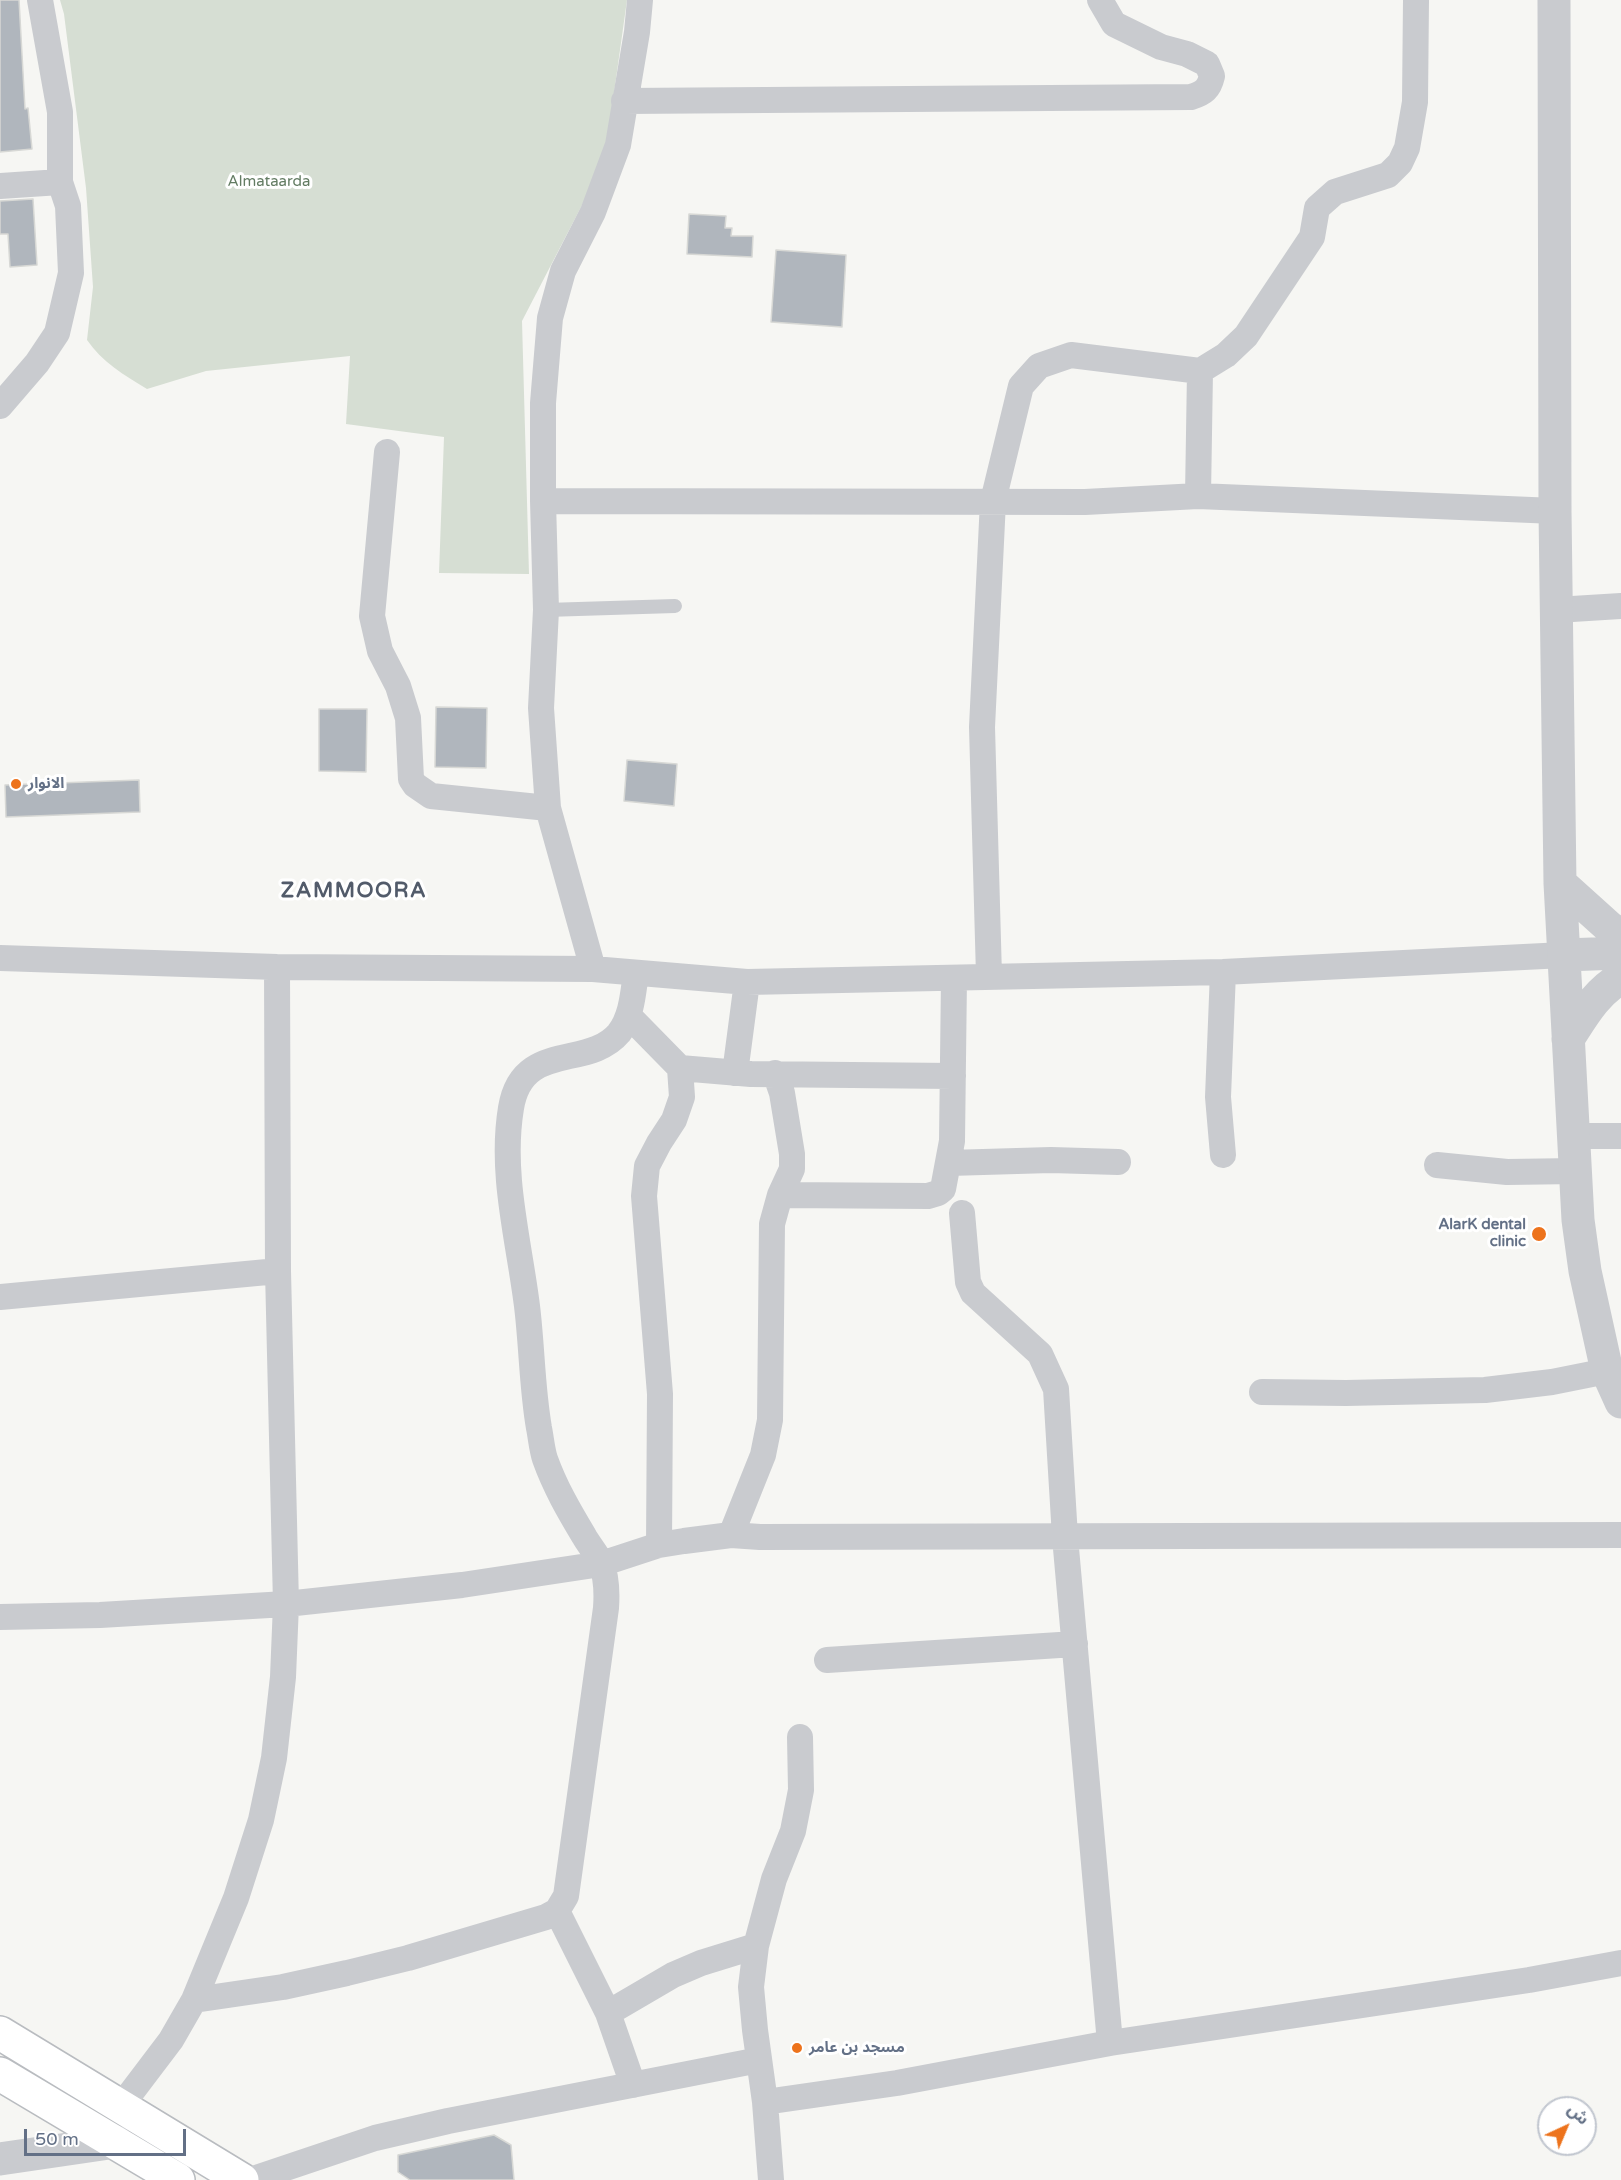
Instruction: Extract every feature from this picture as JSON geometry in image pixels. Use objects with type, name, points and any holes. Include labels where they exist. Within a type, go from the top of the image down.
[{"type":"main road","points":[[0,2033],[242,2180]]},
{"type":"main road","points":[[0,2074],[178,2180]]},
{"type":"street","points":[[0,406],[37,363],[57,333],[72,273],[68,206],[60,182],[60,112],[40,0]]},
{"type":"street","points":[[593,969],[548,808],[541,708],[546,610],[543,403],[550,318],[563,271],[593,212],[618,146],[637,32],[640,0]]},
{"type":"street","points":[[624,101],[1191,97],[1204,93],[1210,85],[1212,76],[1207,64],[1187,54],[1161,47],[1114,24],[1100,0]]},
{"type":"street","points":[[989,976],[982,728],[993,501],[1021,386],[1039,366],[1071,355],[1200,371],[1226,355],[1246,336],[1312,237],[1317,208],[1335,192],[1388,175],[1400,163],[1407,148],[1414,102],[1416,0]]},
{"type":"street","points":[[1554,0],[1555,511],[1560,883],[1578,1220],[1585,1271],[1606,1371],[1621,1402]]},
{"type":"street","points":[[0,186],[60,182]]},
{"type":"street","points":[[1198,496],[1200,371]]},
{"type":"street","points":[[387,452],[372,616],[380,651],[398,686],[408,718],[411,779],[415,785],[431,796],[548,808]]},
{"type":"street","points":[[543,501],[1085,502],[1198,496],[1555,511]]},
{"type":"street","points":[[1556,610],[1621,606]]},
{"type":"street","points":[[1560,883],[1610,928],[1621,934]]},
{"type":"street","points":[[0,958],[277,967],[593,969],[747,982],[1223,972],[1621,953]]},
{"type":"street","points":[[121,2106],[171,2040],[194,2000],[236,1898],[261,1820],[274,1758],[283,1677],[286,1604],[278,1271],[277,967]]},
{"type":"street","points":[[1223,972],[1218,1097],[1223,1155]]},
{"type":"street","points":[[194,2000],[283,1987],[408,1958],[533,1921],[556,1911],[566,1896],[606,1608],[606,1592],[601,1564],[558,1493],[544,1457],[535,1404],[527,1307],[507,1159],[511,1106],[521,1080],[529,1070],[604,1045],[619,1033],[629,1016],[636,973]]},
{"type":"street","points":[[780,1195],[928,1196],[943,1189],[952,1142],[954,978]]},
{"type":"street","points":[[1568,1039],[1590,1005],[1612,983],[1621,978]]},
{"type":"street","points":[[735,1073],[747,982]]},
{"type":"street","points":[[629,1016],[680,1068],[735,1073],[953,1076]]},
{"type":"street","points":[[658,1545],[660,1394],[644,1196],[647,1166],[658,1143],[674,1120],[682,1097],[680,1068]]},
{"type":"street","points":[[731,1535],[763,1455],[770,1420],[772,1224],[780,1195],[792,1169],[792,1154],[782,1093],[775,1073]]},
{"type":"street","points":[[1574,1136],[1621,1136]]},
{"type":"street","points":[[949,1163],[1051,1160],[1118,1162]]},
{"type":"street","points":[[1437,1165],[1507,1172],[1577,1171]]},
{"type":"street","points":[[962,1213],[968,1282],[972,1293],[1040,1354],[1056,1389],[1065,1537],[1110,2043]]},
{"type":"street","points":[[0,1297],[278,1271]]},
{"type":"street","points":[[1262,1392],[1485,1390],[1552,1382],[1606,1371]]},
{"type":"street","points":[[0,1617],[100,1615],[286,1604],[462,1586],[601,1564],[658,1545],[731,1535],[760,1537],[1621,1536]]},
{"type":"street","points":[[827,1660],[1075,1644]]},
{"type":"street","points":[[771,2180],[765,2102],[751,1987],[756,1946],[774,1879],[793,1831],[801,1790],[800,1737]]},
{"type":"street","points":[[556,1911],[608,2013],[633,2085]]},
{"type":"street","points":[[608,2013],[673,1975],[701,1963],[756,1946]]},
{"type":"street","points":[[765,2102],[897,2083],[1110,2043],[1529,1980],[1621,1963]]},
{"type":"street","points":[[250,2180],[375,2138],[448,2121],[759,2060]]},
{"type":"street","points":[[0,2159],[116,2142]]},
{"type":"lane","points":[[546,610],[675,606]]},
{"type":"green space","name":"Almataarda","points":[[60,0],[627,0],[613,100],[609,153],[522,321],[529,574],[439,573],[444,437],[346,424],[350,356],[206,371],[147,389],[114,368],[93,348],[87,340],[93,287],[86,188],[64,14]]},
{"type":"building","points":[[0,0],[19,0],[25,109],[28,108],[32,149],[0,152]]},
{"type":"building","points":[[33,199],[37,265],[10,267],[8,234],[0,234],[0,201]]},
{"type":"building","points":[[689,214],[726,216],[725,228],[732,228],[731,236],[753,236],[752,257],[687,254]]},
{"type":"building","points":[[776,250],[846,255],[842,327],[771,322]]},
{"type":"building","points":[[436,707],[487,708],[486,768],[435,767]]},
{"type":"building","points":[[319,709],[367,709],[366,772],[319,771]]},
{"type":"building","points":[[627,760],[677,764],[674,806],[624,801]]},
{"type":"building","points":[[139,780],[140,812],[6,817],[5,785]]},
{"type":"building","points":[[494,2135],[511,2145],[514,2180],[410,2180],[398,2172],[398,2155]]},
{"type":"place","name":"الانوار","points":[[16,784]]},
{"type":"place","name":"AlarK dental clinic","points":[[1539,1234]]},
{"type":"place","name":"مسجد بن عامر","points":[[797,2048]]},
{"type":"district","name":"ZAMMOORA","points":[[354,891]]}]
